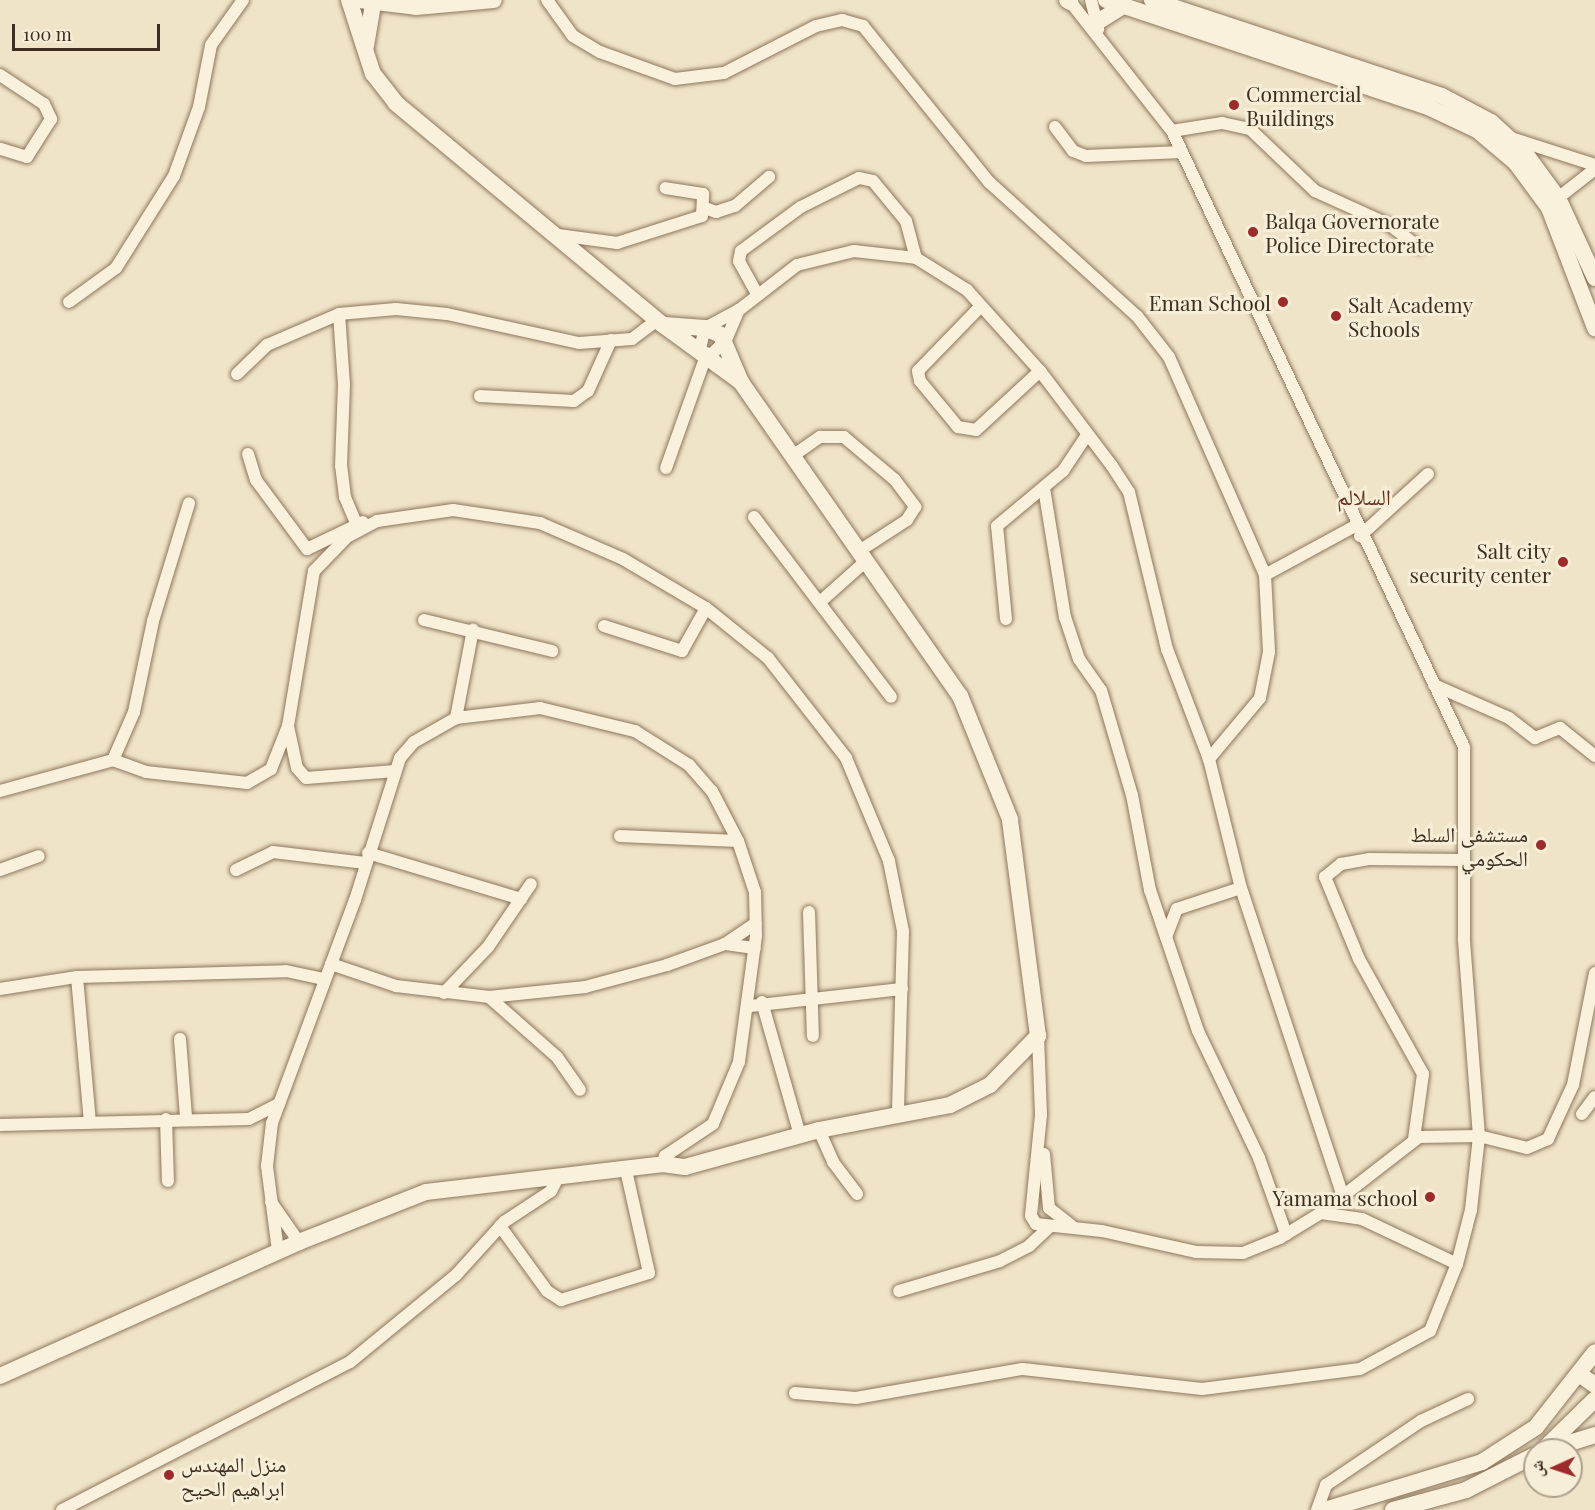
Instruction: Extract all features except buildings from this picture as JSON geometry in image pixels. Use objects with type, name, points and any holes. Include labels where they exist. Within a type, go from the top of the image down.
[{"type":"street","points":[[69,302],[116,268],[169,185],[199,107],[212,45],[243,0]]},
{"type":"street","points":[[349,0],[374,74],[396,103],[558,235],[660,323],[706,352],[741,382],[960,696],[1003,798],[1038,1036],[1046,1200],[1051,1213],[1072,1227]]},
{"type":"street","points":[[366,47],[366,2],[450,7],[494,0]]},
{"type":"street","points":[[547,0],[573,36],[600,52],[675,80],[724,73],[816,26],[842,20],[863,26],[989,182],[1104,283],[1160,344],[1265,575],[1269,652],[1260,698],[1209,759]]},
{"type":"street","points":[[1091,0],[1102,42]]},
{"type":"street","points":[[1106,0],[1428,107],[1477,130],[1516,163],[1549,208],[1595,327]]},
{"type":"street","points":[[1152,0],[1442,96],[1510,137],[1595,167]]},
{"type":"street","points":[[795,1393],[856,1398],[1023,1369],[1202,1389],[1360,1369],[1425,1337],[1457,1264],[1471,1210],[1479,1136],[1462,860],[1468,764],[1434,685],[1358,531],[1233,250],[1172,131],[1069,1]]},
{"type":"street","points":[[1096,23],[1122,7]]},
{"type":"street","points":[[0,75],[44,104],[51,119],[27,157],[0,148]]},
{"type":"street","points":[[1172,131],[1222,123],[1250,129],[1308,186],[1390,225],[1419,248]]},
{"type":"street","points":[[1055,127],[1073,151],[1086,156],[1182,152]]},
{"type":"street","points":[[1510,137],[1558,198],[1595,278]]},
{"type":"street","points":[[1558,198],[1595,167]]},
{"type":"street","points":[[705,208],[716,212],[735,206],[769,177]]},
{"type":"street","points":[[756,292],[739,261],[741,251],[801,207],[859,178],[873,181],[906,221],[916,258]]},
{"type":"street","points":[[558,235],[617,243],[698,219],[705,208],[703,194],[665,188]]},
{"type":"street","points":[[705,328],[739,310],[756,292],[797,265],[826,256],[854,251],[916,258],[956,279],[1040,371],[1129,492],[1167,649],[1209,759],[1241,888],[1342,1194]]},
{"type":"street","points":[[980,307],[918,372],[920,381],[958,427],[976,430],[1040,371]]},
{"type":"street","points":[[237,374],[267,345],[339,314],[396,309],[447,315],[547,339],[611,340],[643,335],[660,323],[705,328],[726,340],[741,382]]},
{"type":"street","points":[[706,352],[726,340],[739,310]]},
{"type":"street","points":[[339,314],[344,385],[341,466],[345,497],[356,523]]},
{"type":"street","points":[[666,468],[706,352],[705,328]]},
{"type":"street","points":[[480,396],[574,401],[588,391],[611,340]]},
{"type":"street","points":[[1006,620],[997,526],[1069,465],[1087,435]]},
{"type":"street","points":[[794,455],[820,437],[844,437],[895,480],[915,507],[907,520],[863,556],[820,602]]},
{"type":"street","points":[[248,454],[256,480],[307,549],[356,523],[453,510],[540,523],[623,559],[706,608],[768,658],[846,758],[895,884],[903,931],[898,1115]]},
{"type":"street","points":[[1265,575],[1358,531],[1428,474]]},
{"type":"street","points":[[1044,488],[1065,617],[1079,659],[1101,690],[1166,937],[1198,1031],[1260,1158],[1286,1234]]},
{"type":"street","points":[[113,760],[134,712],[153,621],[189,503]]},
{"type":"street","points":[[754,517],[891,697]]},
{"type":"street","points":[[0,791],[113,760],[146,772],[247,783],[271,769],[288,726],[314,571],[347,537],[377,521]]},
{"type":"street","points":[[604,626],[682,651],[706,608]]},
{"type":"street","points":[[424,620],[473,630],[552,651]]},
{"type":"street","points":[[456,718],[473,630]]},
{"type":"street","points":[[1434,685],[1509,718],[1535,738],[1557,726],[1595,756]]},
{"type":"street","points":[[278,1251],[268,1199],[270,1135],[279,1104],[331,964],[395,771],[414,742],[456,718],[540,708],[636,731],[689,765],[712,790],[738,841],[755,892],[756,1004],[739,1062],[720,1110],[703,1135],[665,1156],[663,1164]]},
{"type":"street","points":[[288,726],[297,768],[306,778],[395,771]]},
{"type":"street","points":[[620,836],[738,841]]},
{"type":"street","points":[[236,870],[273,852],[366,858],[521,899]]},
{"type":"street","points":[[0,870],[39,856]]},
{"type":"street","points":[[1414,1140],[1423,1074],[1359,959],[1325,877],[1335,867],[1358,860],[1462,860]]},
{"type":"street","points":[[444,993],[488,947],[531,884]]},
{"type":"street","points":[[1166,937],[1177,909],[1241,888]]},
{"type":"street","points":[[809,912],[813,1035]]},
{"type":"street","points":[[331,964],[396,986],[444,993],[489,996],[585,987],[725,944],[756,923]]},
{"type":"street","points":[[725,944],[755,948]]},
{"type":"street","points":[[0,989],[76,976],[286,971],[324,980]]},
{"type":"street","points":[[899,1291],[1000,1261],[1029,1246],[1047,1229],[1072,1227],[1206,1254],[1243,1252],[1286,1234],[1321,1213],[1342,1194],[1414,1140],[1479,1136],[1527,1148],[1556,1131],[1574,1085],[1595,973]]},
{"type":"street","points":[[76,976],[90,1122]]},
{"type":"street","points":[[756,1004],[813,995],[902,989]]},
{"type":"street","points":[[489,996],[556,1057],[580,1090]]},
{"type":"street","points":[[756,1004],[800,1135]]},
{"type":"street","points":[[0,1376],[278,1251],[426,1192],[556,1181],[663,1164],[669,1168],[721,1160],[819,1130],[950,1105],[976,1093],[1038,1036]]},
{"type":"street","points":[[180,1039],[186,1117]]},
{"type":"street","points":[[1582,1114],[1595,1097]]},
{"type":"street","points":[[0,1125],[186,1117],[249,1119],[279,1104]]},
{"type":"street","points":[[1041,1115],[1031,1216],[1047,1229]]},
{"type":"street","points":[[166,1119],[168,1181]]},
{"type":"street","points":[[249,1119],[270,1135]]},
{"type":"street","points":[[819,1130],[857,1194]]},
{"type":"street","points":[[500,1226],[547,1291],[561,1300],[649,1273],[626,1170]]},
{"type":"street","points":[[62,1510],[350,1362],[456,1275],[500,1226],[552,1191],[556,1181]]},
{"type":"street","points":[[268,1199],[299,1242]]},
{"type":"street","points":[[1321,1213],[1362,1219],[1457,1264]]},
{"type":"street","points":[[1325,1510],[1482,1462],[1536,1426],[1568,1389],[1595,1352]]},
{"type":"street","points":[[1579,1374],[1595,1386]]},
{"type":"street","points":[[1557,1438],[1593,1404],[1568,1389]]},
{"type":"street","points":[[1317,1510],[1326,1485],[1421,1421],[1468,1399]]},
{"type":"street","points":[[1394,1510],[1467,1490],[1523,1461]]},
{"type":"place","name":"Commercial Buildings","points":[[1234,105]]},
{"type":"place","name":"Balqa Governorate Police Directorate","points":[[1253,232]]},
{"type":"place","name":"Eman School","points":[[1283,302]]},
{"type":"place","name":"Salt Academy Schools","points":[[1336,316]]},
{"type":"place","name":"Salt city security center","points":[[1563,562]]},
{"type":"place","name":"مستشفى السلط الحكومي","points":[[1541,845]]},
{"type":"place","name":"Yamama school","points":[[1430,1197]]},
{"type":"place","name":"منزل المهندس ابراهيم الحيح","points":[[169,1475]]},
{"type":"district","name":"السلالم","points":[[1364,497]]}]
